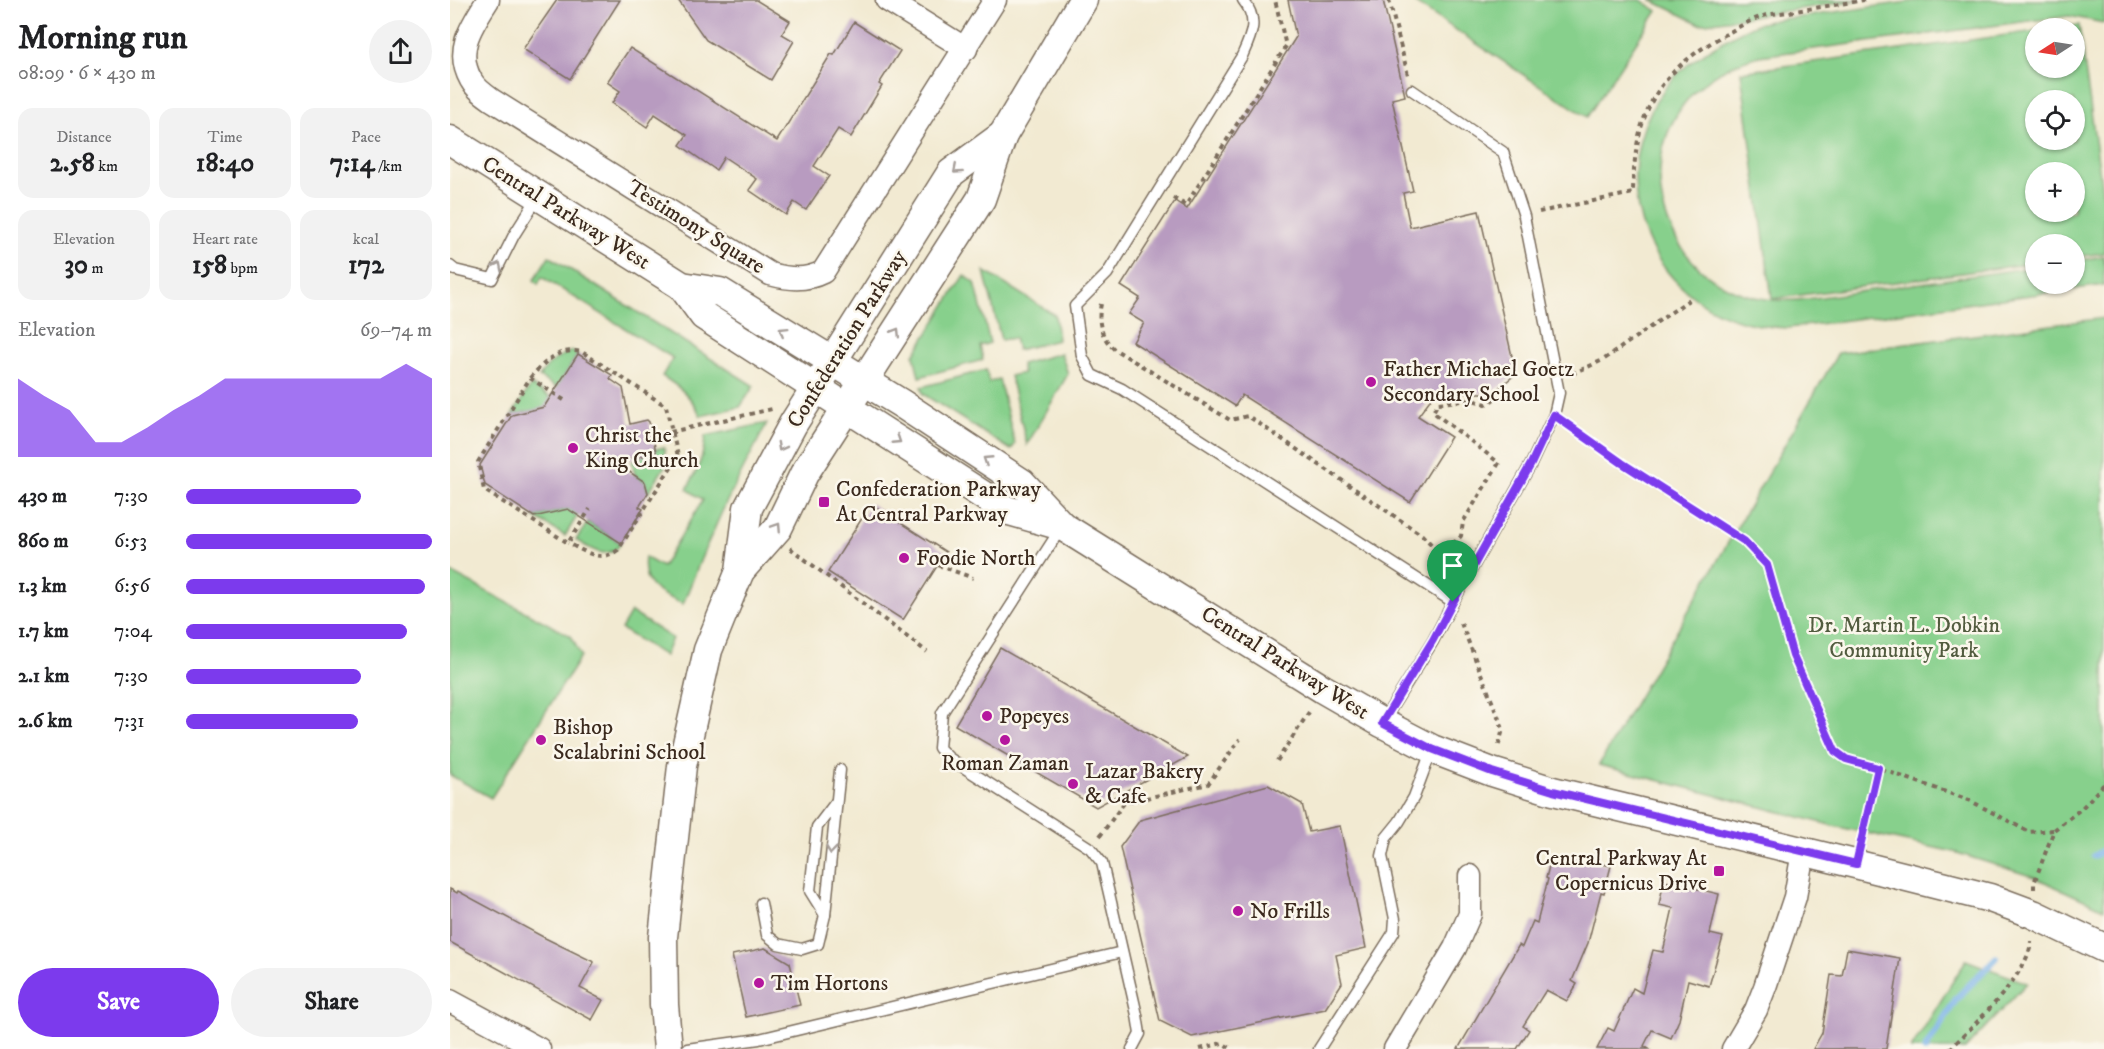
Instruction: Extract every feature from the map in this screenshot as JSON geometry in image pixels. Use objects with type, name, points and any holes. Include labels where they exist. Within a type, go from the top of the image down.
[{"type":"street","name":"Testimony Square","points":[[488,0],[464,43],[465,63],[471,81],[485,94],[770,274],[790,279],[812,278],[823,272],[995,0]]},
{"type":"street","points":[[888,0],[966,49]]},
{"type":"street","name":"Confederation Parkway","points":[[740,571],[778,528],[804,474],[981,199],[1003,135],[1083,0]]},
{"type":"street","name":"Confederation Parkway","points":[[668,1049],[664,1005],[663,937],[682,766],[708,650],[740,571],[748,508],[793,424],[951,173],[1003,135]]},
{"type":"street","name":"Central Parkway West","points":[[450,140],[682,286],[704,316],[1006,510],[1062,526]]},
{"type":"street","name":"Central Parkway West","points":[[682,286],[720,292],[833,361],[1022,483],[1062,526],[1323,689],[1432,749],[1492,772],[1553,791],[1990,898],[2033,914],[2104,948]]},
{"type":"street","points":[[1733,1049],[1756,1010],[1765,987],[1795,897],[1803,852]]},
{"type":"street","points":[[1395,1049],[1455,948],[1470,914],[1470,876]]},
{"type":"street","points":[[450,1002],[538,1049]]},
{"type":"lane","points":[[1243,0],[1253,18],[1250,37],[1242,56],[1107,274],[1075,306],[1082,356],[1092,375],[1122,389],[1453,602]]},
{"type":"lane","points":[[1382,723],[1433,640],[1531,464],[1554,415],[1559,393],[1524,216],[1503,152],[1412,90]]},
{"type":"lane","points":[[450,267],[492,279],[538,196]]},
{"type":"lane","points":[[1062,526],[942,713],[939,748],[949,758],[1090,848],[1102,863],[1140,1034],[1132,1049]]},
{"type":"lane","points":[[1319,1049],[1394,932],[1395,919],[1382,856],[1386,838],[1414,797],[1432,749]]},
{"type":"lane","points":[[761,903],[767,934],[778,944],[802,949],[818,944],[825,915],[840,771]]},
{"type":"lane","points":[[825,915],[810,891],[817,827],[836,802]]},
{"type":"lane","points":[[687,1049],[760,1044],[1122,952]]},
{"type":"path","points":[[1171,197],[1186,205],[1286,46],[1275,0]]},
{"type":"path","points":[[1389,0],[1412,90]]},
{"type":"path","points":[[1524,216],[1633,193],[1638,136],[1659,88],[1684,62],[1712,42],[1760,17],[1864,0]]},
{"type":"path","points":[[1557,380],[1603,360],[1693,297]]},
{"type":"path","points":[[1104,298],[1100,306],[1099,326],[1106,342],[1114,349],[1230,420],[1248,417],[1422,535],[1433,546],[1450,546],[1461,536],[1463,522],[1498,463],[1433,412],[1438,403],[1473,400],[1486,404],[1493,399],[1494,393],[1492,393]]},
{"type":"path","points":[[572,350],[582,352],[666,406],[678,456],[618,550],[610,555],[596,556],[568,543],[484,490],[478,462],[530,378],[544,362],[557,354],[572,350]]},
{"type":"path","points":[[530,378],[564,400]]},
{"type":"path","points":[[653,436],[772,409]]},
{"type":"path","points":[[1554,415],[1622,463],[1744,541],[1767,565],[1793,656],[1835,751],[1846,759],[1969,800],[2029,832],[2054,830]]},
{"type":"path","points":[[568,543],[590,509]]},
{"type":"path","points":[[1450,546],[1453,602],[1503,729],[1492,772]]},
{"type":"path","points":[[789,548],[927,652]]},
{"type":"path","points":[[938,565],[973,578]]},
{"type":"path","points":[[1277,761],[1323,689]]},
{"type":"path","points":[[1090,848],[1124,803],[1208,784],[1240,739]]},
{"type":"path","points":[[1856,864],[1878,768]]},
{"type":"path","points":[[2034,883],[2054,830],[2082,808],[2104,784]]},
{"type":"path","points":[[1950,1049],[2007,989],[2026,960],[2031,946]]},
{"type":"path","points":[[1200,1049],[1222,1043],[1232,1049]]},
{"type":"green space","points":[[1411,0],[1641,0],[1657,11],[1587,117]]},
{"type":"green space","points":[[1651,0],[1859,0],[1700,24]]},
{"type":"green space","points":[[1923,0],[2104,0],[2104,23],[2069,16],[2025,18],[2025,22],[1759,56],[1709,79],[1677,114],[1662,157],[1662,201],[1678,242],[1708,275],[1751,296],[1807,299],[2025,268],[2025,294],[2038,294],[1789,328],[1775,327],[1747,322],[1708,307],[1685,290],[1662,265],[1646,236],[1637,205],[1635,173],[1640,141],[1651,111],[1669,83],[1694,60],[1717,45],[1754,25],[1779,19]]},
{"type":"green space","points":[[2025,32],[2025,78],[2085,78],[2085,68],[2104,204],[2104,253],[2085,256],[2085,234],[2025,234],[2025,264],[1772,299],[1741,72]]},
{"type":"green space","points":[[549,256],[754,386],[740,407],[701,416],[684,393],[662,376],[673,358],[542,277],[538,284],[534,280]]},
{"type":"green space","points":[[2104,256],[2104,285],[2085,288],[2085,259]]},
{"type":"green space","points":[[984,271],[1055,315],[1058,340],[1017,350],[1014,338],[1001,340]]},
{"type":"green space","points":[[964,275],[975,283],[990,343],[980,346],[983,360],[919,377],[914,355]]},
{"type":"green space","name":"Dr. Martin L. Dobkin Community Park","points":[[2104,318],[2104,909],[2034,877],[1954,852],[1834,826],[1599,765],[1838,353]]},
{"type":"green space","points":[[572,351],[578,354],[557,388],[539,377],[554,361]]},
{"type":"green space","points":[[1061,353],[1068,374],[1027,445],[1010,376],[1023,373],[1021,364]]},
{"type":"green space","points":[[986,370],[989,382],[999,379],[1015,444],[1011,450],[923,394],[921,387]]},
{"type":"green space","points":[[531,385],[561,404],[512,415]]},
{"type":"green space","points":[[767,423],[726,503],[683,604],[659,592],[649,583],[646,576],[645,557],[662,567],[703,500],[687,489],[699,464],[705,436]]},
{"type":"green space","points":[[664,447],[663,456],[669,460],[648,493],[645,482],[635,475],[632,461]]},
{"type":"green space","points":[[584,505],[565,536],[534,517]]},
{"type":"green space","points":[[588,522],[621,543],[616,549],[605,553],[593,550],[576,540]]},
{"type":"green space","points":[[450,572],[571,636],[581,656],[491,798],[450,775]]},
{"type":"green space","points":[[631,612],[672,638],[665,656],[621,629]]},
{"type":"green space","points":[[1966,960],[2027,983],[1965,1049],[1911,1049]]},
{"type":"building","points":[[557,0],[620,0],[570,79],[523,49]]},
{"type":"building","points":[[678,0],[756,0],[790,21],[782,34],[794,41],[771,80],[706,40]]},
{"type":"building","points":[[1288,0],[1383,0],[1405,96],[1392,99],[1413,191],[1403,193],[1410,227],[1479,211],[1516,374],[1492,393],[1435,393],[1418,416],[1451,437],[1410,502],[1242,395],[1235,406],[1133,342],[1144,323],[1129,314],[1140,298],[1121,286],[1175,201],[1187,209],[1296,37]]},
{"type":"building","points":[[854,22],[900,51],[879,84],[882,86],[851,137],[838,129],[814,166],[829,176],[806,210],[794,202],[786,215],[749,190],[757,179],[724,157],[716,170],[680,145],[687,135],[655,114],[647,127],[612,103],[620,91],[607,82],[630,48],[777,141],[831,54],[834,55]]},
{"type":"building","name":"Christ the King Church","points":[[578,354],[612,375],[610,379],[623,388],[630,424],[647,420],[653,436],[656,453],[614,462],[645,482],[648,493],[639,507],[643,509],[621,543],[568,509],[534,517],[485,485],[480,465],[512,415],[544,407]]},
{"type":"building","points":[[871,504],[946,552],[903,620],[828,572]]},
{"type":"building","points":[[1000,648],[1188,757],[1096,807],[955,725]]},
{"type":"building","points":[[1268,785],[1302,804],[1309,832],[1340,826],[1366,948],[1336,955],[1342,983],[1325,1009],[1192,1037],[1160,1021],[1120,847],[1140,820]]},
{"type":"building","points":[[1573,857],[1611,866],[1604,893],[1601,892],[1588,943],[1572,981],[1577,984],[1567,1001],[1546,990],[1523,1026],[1529,1030],[1517,1049],[1458,1049],[1519,945],[1522,947],[1533,921],[1537,923],[1551,858],[1572,863]]},
{"type":"building","points":[[1664,881],[1719,894],[1710,934],[1723,937],[1709,986],[1688,980],[1679,1020],[1671,1038],[1652,1030],[1644,1046],[1649,1049],[1597,1049],[1608,1028],[1614,1031],[1633,988],[1642,993],[1653,950],[1663,952],[1673,908],[1659,905]]},
{"type":"building","points":[[450,889],[457,893],[458,891],[594,962],[580,988],[603,1000],[592,1020],[450,942]]},
{"type":"building","points":[[765,948],[790,963],[800,1005],[746,1017],[732,955]]},
{"type":"building","points":[[1847,949],[1900,958],[1886,1049],[1813,1049],[1822,1033],[1831,975],[1842,976]]},
{"type":"waterway","points":[[2094,856],[2104,850]]},
{"type":"waterway","points":[[1925,1049],[1957,998],[1996,958]]},
{"type":"place","name":"Father Michael Goetz Secondary School","points":[[1371,382]]},
{"type":"place","name":"Christ the King Church","points":[[573,448]]},
{"type":"place","name":"Confederation Parkway At Central Parkway","points":[[824,502]]},
{"type":"place","name":"Foodie North","points":[[904,558]]},
{"type":"place","name":"Popeyes","points":[[987,716]]},
{"type":"place","name":"Bishop Scalabrini School","points":[[541,740]]},
{"type":"place","name":"Roman Zaman","points":[[1005,740]]},
{"type":"place","name":"Lazar Bakery & Cafe","points":[[1073,784]]},
{"type":"place","name":"Central Parkway At Copernicus Drive","points":[[1719,871]]},
{"type":"place","name":"No Frills","points":[[1238,911]]},
{"type":"place","name":"Tim Hortons","points":[[759,983]]},
{"type":"route","points":[[1554,415],[1622,463],[1744,541],[1767,565],[1793,656],[1835,751],[1846,759],[1878,768],[1856,864],[1553,791],[1492,772],[1432,749],[1382,723],[1433,640],[1453,602],[1531,464],[1554,415]]}]
